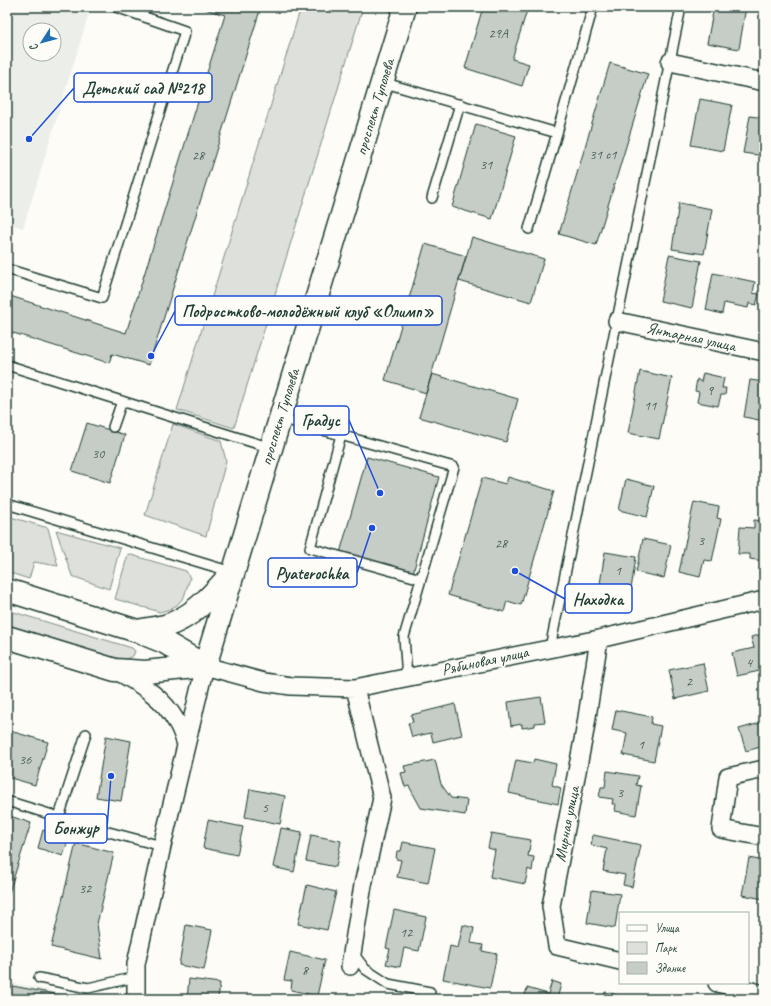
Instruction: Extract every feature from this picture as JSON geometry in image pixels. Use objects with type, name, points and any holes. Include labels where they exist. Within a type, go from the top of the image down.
[{"type":"main road","name":"проспект Туполева","points":[[205,666],[405,7]]},
{"type":"main road","points":[[137,631],[166,626],[186,616],[208,600],[233,572]]},
{"type":"main road","points":[[7,590],[137,631],[164,642],[205,666]]},
{"type":"main road","points":[[7,637],[115,670],[145,672],[205,666]]},
{"type":"street","points":[[670,62],[764,82]]},
{"type":"street","name":"Янтарная улица","points":[[617,321],[764,352]]},
{"type":"street","name":"Рябиновая улица","points":[[205,666],[264,682],[291,686],[356,688],[599,639],[764,600]]},
{"type":"street","name":"Мирная улица","points":[[599,639],[585,730],[551,906],[557,946],[619,961]]},
{"type":"street","points":[[136,999],[136,964],[162,846],[205,666]]},
{"type":"street","points":[[115,670],[149,690],[166,706],[177,722],[186,744]]},
{"type":"street","points":[[352,960],[363,885],[382,798],[356,688]]},
{"type":"street","points":[[764,769],[728,777],[721,829],[764,837]]},
{"type":"street","points":[[721,984],[764,994]]},
{"type":"lane","points":[[7,269],[102,298],[185,31],[116,7]]},
{"type":"lane","points":[[529,229],[593,7]]},
{"type":"lane","points":[[550,648],[681,7]]},
{"type":"lane","points":[[382,82],[556,133]]},
{"type":"lane","points":[[432,198],[460,104]]},
{"type":"lane","points":[[7,365],[271,448]]},
{"type":"lane","points":[[113,427],[122,401]]},
{"type":"lane","points":[[280,418],[454,467],[404,637],[407,678]]},
{"type":"lane","points":[[341,435],[310,548],[421,579]]},
{"type":"lane","points":[[7,504],[233,572]]},
{"type":"lane","points":[[60,817],[86,734]]},
{"type":"lane","points":[[7,801],[78,824],[162,846]]},
{"type":"lane","points":[[352,960],[388,984],[430,992]]},
{"type":"lane","points":[[39,978],[88,988],[136,977]]},
{"type":"shaded area","points":[[7,7],[91,7],[23,228],[7,223]]},
{"type":"shaded area","points":[[7,982],[91,999],[7,999]]},
{"type":"green space","points":[[301,7],[363,7],[234,428],[177,410]]},
{"type":"green space","points":[[173,424],[221,441],[226,461],[206,536],[145,515]]},
{"type":"green space","points":[[7,516],[48,528],[58,566],[34,562],[29,579],[7,572]]},
{"type":"green space","points":[[56,530],[120,548],[109,589],[72,576]]},
{"type":"green space","points":[[128,554],[186,571],[190,578],[184,597],[177,605],[160,612],[115,599]]},
{"type":"green space","points":[[7,610],[132,648],[135,651],[133,656],[126,659],[118,659],[7,625]]},
{"type":"building","points":[[198,7],[261,7],[149,365],[112,354],[109,363],[7,331],[7,295],[126,333],[225,15]]},
{"type":"building","points":[[483,7],[528,7],[512,59],[529,64],[522,86],[465,68]]},
{"type":"building","points":[[714,7],[746,7],[739,49],[707,43]]},
{"type":"building","points":[[7,16],[11,17],[7,33]]},
{"type":"building","points":[[610,63],[648,74],[596,245],[559,234]]},
{"type":"building","points":[[700,99],[732,105],[723,151],[691,145]]},
{"type":"building","points":[[750,116],[764,118],[764,156],[743,153]]},
{"type":"building","points":[[476,124],[516,136],[492,219],[452,207]]},
{"type":"building","points":[[679,203],[712,209],[704,254],[672,249]]},
{"type":"building","points":[[472,237],[544,259],[531,302],[459,281]]},
{"type":"building","points":[[425,244],[466,256],[426,393],[385,380]]},
{"type":"building","points":[[669,255],[701,261],[692,308],[660,301]]},
{"type":"building","points":[[713,273],[755,282],[753,293],[759,294],[756,305],[749,303],[748,308],[724,303],[722,314],[706,310]]},
{"type":"building","points":[[640,371],[672,378],[659,439],[628,433]]},
{"type":"building","points":[[703,373],[724,378],[722,388],[726,388],[725,395],[721,395],[718,406],[697,402],[699,392],[695,391],[697,379],[701,382]]},
{"type":"building","points":[[432,374],[518,399],[506,442],[419,417]]},
{"type":"building","points":[[750,380],[764,382],[764,421],[744,417]]},
{"type":"building","points":[[87,423],[125,435],[110,483],[72,471]]},
{"type":"building","points":[[367,457],[439,477],[413,573],[340,553]]},
{"type":"building","points":[[508,477],[554,491],[521,605],[507,601],[504,612],[448,595],[482,478],[506,484]]},
{"type":"building","points":[[626,479],[654,486],[647,517],[619,510]]},
{"type":"building","points":[[694,502],[719,507],[717,518],[721,519],[712,561],[704,560],[700,577],[679,572]]},
{"type":"building","points":[[754,520],[764,521],[764,561],[750,559],[750,554],[738,554],[740,527],[754,528]]},
{"type":"building","points":[[643,539],[671,545],[664,578],[636,572]]},
{"type":"building","points":[[605,552],[636,557],[631,589],[600,584]]},
{"type":"building","points":[[763,634],[764,670],[737,676],[732,653],[754,648],[751,637]]},
{"type":"building","points":[[703,663],[709,691],[675,699],[669,670]]},
{"type":"building","points":[[541,697],[545,722],[535,723],[535,726],[522,728],[522,724],[511,726],[508,702]]},
{"type":"building","points":[[455,704],[462,735],[433,742],[431,733],[412,737],[408,723],[413,722],[411,715]]},
{"type":"building","points":[[616,710],[652,717],[651,724],[661,726],[654,761],[623,755],[627,733],[612,730]]},
{"type":"building","points":[[764,722],[764,746],[746,751],[739,729]]},
{"type":"building","points":[[7,730],[48,742],[35,785],[7,777]]},
{"type":"building","points":[[106,736],[131,741],[121,801],[96,797]]},
{"type":"building","points":[[534,759],[556,764],[552,785],[561,788],[558,804],[509,793],[516,760],[533,763]]},
{"type":"building","points":[[435,760],[441,784],[451,798],[467,800],[465,815],[421,808],[409,786],[405,787],[401,773],[406,772],[404,766]]},
{"type":"building","points":[[607,771],[638,776],[636,785],[641,786],[636,815],[615,811],[616,804],[612,804],[613,799],[599,797],[601,787],[605,787]]},
{"type":"building","points":[[250,789],[285,796],[280,824],[245,817]]},
{"type":"building","points":[[7,815],[31,823],[7,899]]},
{"type":"building","points":[[208,820],[243,827],[237,855],[203,848]]},
{"type":"building","points":[[281,828],[302,832],[294,872],[273,867]]},
{"type":"building","points":[[43,830],[69,838],[63,856],[38,848]]},
{"type":"building","points":[[491,833],[531,840],[528,856],[534,857],[532,871],[528,869],[525,884],[490,877],[495,850],[488,848]]},
{"type":"building","points":[[311,835],[341,841],[336,867],[306,861]]},
{"type":"building","points":[[593,835],[641,845],[632,887],[623,885],[625,875],[603,871],[607,849],[591,845]]},
{"type":"building","points":[[403,842],[435,848],[428,883],[397,877],[401,860],[396,859],[397,851],[401,851]]},
{"type":"building","points":[[76,843],[114,853],[97,924],[102,959],[51,947]]},
{"type":"building","points":[[749,858],[764,861],[764,899],[742,895]]},
{"type":"building","points":[[307,885],[336,892],[327,930],[298,924]]},
{"type":"building","points":[[592,890],[620,894],[615,928],[587,923]]},
{"type":"building","points":[[394,910],[426,917],[419,951],[404,948],[400,967],[386,964],[390,949],[386,948]]},
{"type":"building","points":[[186,925],[212,930],[204,970],[179,965]]},
{"type":"building","points":[[463,925],[474,928],[471,943],[483,945],[482,951],[497,954],[490,988],[443,979],[450,946],[458,948]]},
{"type":"building","points":[[290,952],[325,960],[317,996],[291,990],[292,981],[284,980]]},
{"type":"building","points":[[189,979],[220,983],[218,999],[187,999]]},
{"type":"building","points":[[552,981],[561,984],[557,999],[524,999],[527,988],[548,994]]},
{"type":"building","points":[[7,985],[81,999],[7,999]]},
{"type":"building","points":[[605,992],[622,996],[621,999],[603,999]]},
{"type":"place","name":"Детский сад №218","points":[[29,139]]},
{"type":"place","name":"Подростково-молодёжный клуб «Олимп»","points":[[151,356]]},
{"type":"place","name":"Градус","points":[[380,493]]},
{"type":"place","name":"Pyaterochka","points":[[372,528]]},
{"type":"place","name":"Находка","points":[[515,571]]},
{"type":"place","name":"Бонжур","points":[[111,776]]}]
